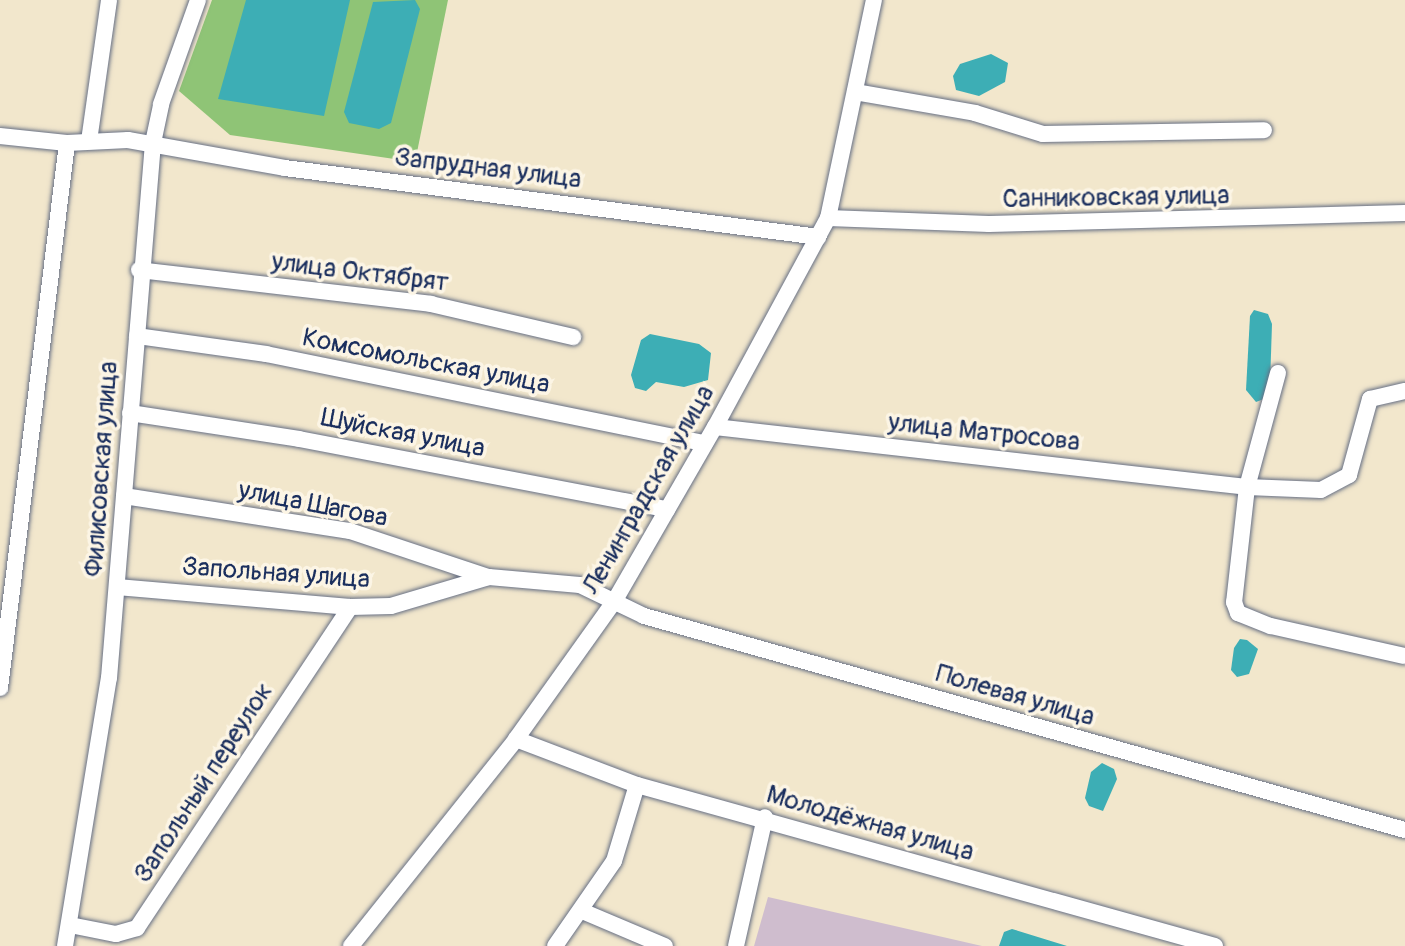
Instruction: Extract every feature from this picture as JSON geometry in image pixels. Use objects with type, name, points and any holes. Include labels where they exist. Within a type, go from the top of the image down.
[{"type":"street","points":[[89,141],[109,0]]},
{"type":"street","name":"Филисовская улица","points":[[65,946],[99,763],[117,587],[137,336],[139,270],[153,143],[161,104],[198,0]]},
{"type":"street","name":"Ленинградская улица","points":[[351,946],[516,739],[615,600],[715,427],[828,218],[874,0]]},
{"type":"street","points":[[855,92],[975,113],[1043,134],[1264,130]]},
{"type":"street","name":"Запрудная улица","points":[[0,136],[67,143],[153,143],[285,168],[819,237]]},
{"type":"street","points":[[0,688],[67,143]]},
{"type":"street","name":"Санниковская улица","points":[[828,218],[1019,224],[1405,213]]},
{"type":"street","name":"улица Октябрят","points":[[139,270],[431,304],[573,337]]},
{"type":"street","name":"Комсомольская улица","points":[[137,336],[278,357],[705,443]]},
{"type":"street","points":[[1278,373],[1247,487],[1234,602],[1238,613],[1271,626],[1404,656]]},
{"type":"street","name":"улица Матросова","points":[[715,427],[1247,487],[1321,490],[1343,482],[1353,465],[1370,399],[1405,391]]},
{"type":"street","name":"Шуйская улица","points":[[130,413],[299,439],[667,509]]},
{"type":"street","name":"улица Шагова","points":[[124,496],[350,531],[489,577]]},
{"type":"street","name":"Запольная улица","points":[[117,587],[350,607],[391,606],[489,577],[580,585],[615,600]]},
{"type":"street","name":"Полевая улица","points":[[615,600],[644,616],[1405,830]]},
{"type":"street","name":"Запольный переулок","points":[[70,925],[116,934],[137,928],[350,607]]},
{"type":"street","name":"Молодёжная улица","points":[[516,739],[637,785],[765,817],[1215,946]]},
{"type":"street","points":[[555,946],[614,861],[637,785]]},
{"type":"street","points":[[736,946],[765,817]]},
{"type":"street","points":[[582,911],[665,946]]},
{"type":"shaded area","points":[[768,897],[982,946],[754,946]]},
{"type":"green space","points":[[212,0],[448,0],[415,162],[230,135],[179,91]]},
{"type":"water","points":[[246,0],[350,0],[324,116],[218,99]]},
{"type":"water","points":[[415,0],[420,9],[391,123],[379,129],[349,123],[344,112],[373,2]]},
{"type":"water","points":[[991,54],[1008,63],[1005,82],[979,96],[956,90],[953,76],[960,64]]},
{"type":"water","points":[[1254,310],[1268,314],[1272,324],[1270,384],[1264,399],[1256,402],[1246,390],[1250,316]]},
{"type":"water","points":[[650,334],[699,344],[711,353],[708,380],[684,387],[656,382],[646,391],[635,388],[631,375],[641,340]]},
{"type":"water","points":[[1240,639],[1247,640],[1258,649],[1249,674],[1237,677],[1231,670],[1234,648]]},
{"type":"water","points":[[1102,763],[1114,769],[1117,779],[1103,811],[1089,806],[1085,798],[1091,772]]},
{"type":"water","points":[[1012,929],[1067,946],[999,946],[1004,932]]}]
